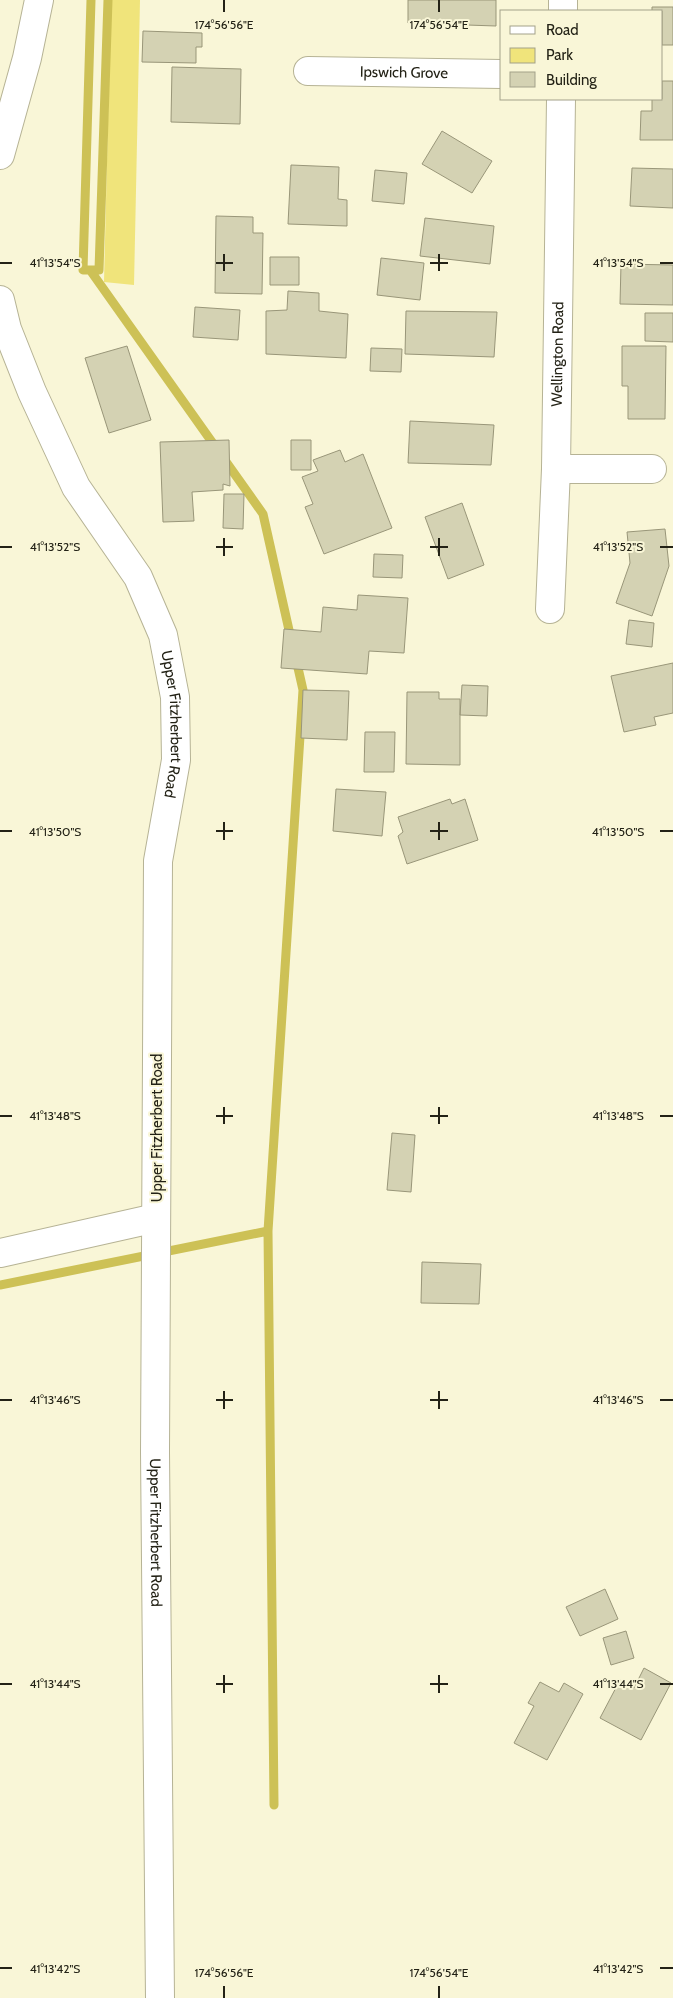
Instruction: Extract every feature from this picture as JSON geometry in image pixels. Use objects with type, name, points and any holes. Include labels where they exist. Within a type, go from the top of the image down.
[{"type":"street","points":[[0,155],[27,58],[38,0]]},
{"type":"street","name":"Ipswich Grove","points":[[308,71],[500,74]]},
{"type":"street","name":"Wellington Road","points":[[550,609],[556,469],[561,100]]},
{"type":"street","name":"Upper Fitzherbert Road","points":[[0,300],[7,329],[32,392],[76,487],[138,577],[163,635],[175,697],[176,760],[158,861],[155,1346],[160,1998]]},
{"type":"street","points":[[556,469],[652,469]]},
{"type":"street","points":[[0,1253],[156,1218]]},
{"type":"green space","points":[[111,0],[140,0],[134,285],[104,282]]},
{"type":"building","points":[[408,0],[496,0],[496,26],[408,23]]},
{"type":"building","points":[[652,7],[673,7],[673,45],[663,45],[663,10],[652,10]]},
{"type":"building","points":[[143,31],[202,33],[202,47],[196,47],[196,63],[142,62]]},
{"type":"building","points":[[172,67],[241,69],[240,124],[171,122]]},
{"type":"building","points":[[663,81],[673,81],[673,140],[640,140],[641,111],[652,111],[652,100],[663,100]]},
{"type":"building","points":[[442,131],[492,161],[472,193],[422,164]]},
{"type":"building","points":[[291,165],[339,167],[338,199],[347,200],[347,226],[288,224]]},
{"type":"building","points":[[632,168],[673,169],[673,208],[630,206]]},
{"type":"building","points":[[375,170],[407,173],[404,204],[372,201]]},
{"type":"building","points":[[216,216],[253,217],[253,233],[263,233],[262,294],[215,293]]},
{"type":"building","points":[[425,218],[494,226],[490,264],[420,256]]},
{"type":"building","points":[[270,257],[299,257],[299,285],[270,285]]},
{"type":"building","points":[[381,258],[424,263],[420,300],[377,295]]},
{"type":"building","points":[[621,264],[673,265],[673,305],[620,304]]},
{"type":"building","points":[[288,291],[319,293],[319,311],[348,314],[346,358],[266,354],[266,311],[287,310]]},
{"type":"building","points":[[195,307],[240,310],[238,340],[193,337]]},
{"type":"building","points":[[406,311],[497,312],[494,357],[405,354]]},
{"type":"building","points":[[645,313],[673,313],[673,342],[645,341]]},
{"type":"building","points":[[127,346],[151,420],[109,433],[85,358]]},
{"type":"building","points":[[622,346],[666,346],[665,419],[628,419],[628,386],[622,386]]},
{"type":"building","points":[[371,348],[402,349],[401,372],[370,371]]},
{"type":"building","points":[[410,421],[494,425],[491,465],[408,463]]},
{"type":"building","points":[[229,440],[230,486],[223,484],[223,490],[192,492],[194,521],[163,522],[160,442]]},
{"type":"building","points":[[291,440],[311,440],[311,470],[291,470]]},
{"type":"building","points":[[340,450],[345,462],[363,454],[392,528],[324,554],[305,507],[313,504],[302,477],[318,471],[313,460]]},
{"type":"building","points":[[224,494],[244,494],[243,529],[223,528]]},
{"type":"building","points":[[462,503],[484,565],[448,579],[425,517]]},
{"type":"building","points":[[665,529],[669,566],[652,616],[616,603],[630,563],[627,532]]},
{"type":"building","points":[[374,554],[403,555],[402,578],[373,577]]},
{"type":"building","points":[[358,595],[408,598],[404,653],[369,651],[367,674],[281,668],[284,629],[321,632],[323,607],[357,610]]},
{"type":"building","points":[[629,620],[654,623],[652,647],[626,644]]},
{"type":"building","points":[[673,663],[673,713],[654,717],[656,725],[624,732],[611,676]]},
{"type":"building","points":[[462,685],[488,686],[487,716],[460,715]]},
{"type":"building","points":[[303,690],[349,691],[347,740],[301,738]]},
{"type":"building","points":[[407,692],[439,692],[439,699],[460,699],[460,765],[406,764]]},
{"type":"building","points":[[365,732],[395,732],[394,772],[364,772]]},
{"type":"building","points":[[336,789],[386,792],[382,836],[333,831]]},
{"type":"building","points":[[450,799],[452,804],[465,799],[478,840],[407,864],[398,836],[403,832],[398,817]]},
{"type":"building","points":[[392,1133],[415,1135],[411,1192],[387,1190]]},
{"type":"building","points":[[422,1262],[481,1264],[479,1304],[421,1303]]},
{"type":"building","points":[[605,1589],[618,1619],[580,1636],[566,1607]]},
{"type":"building","points":[[626,1631],[634,1658],[611,1665],[603,1638]]},
{"type":"building","points":[[644,1668],[671,1683],[641,1740],[600,1718],[620,1680],[634,1688]]},
{"type":"building","points":[[540,1682],[559,1692],[564,1683],[583,1694],[547,1760],[514,1743],[534,1706],[528,1703]]},
{"type":"waterway","points":[[91,0],[83,270],[99,270],[108,0]]},
{"type":"waterway","points":[[90,270],[263,514],[291,639]]},
{"type":"waterway","points":[[274,1805],[268,1231],[303,690],[296,659]]},
{"type":"waterway","points":[[0,1285],[268,1231]]}]
